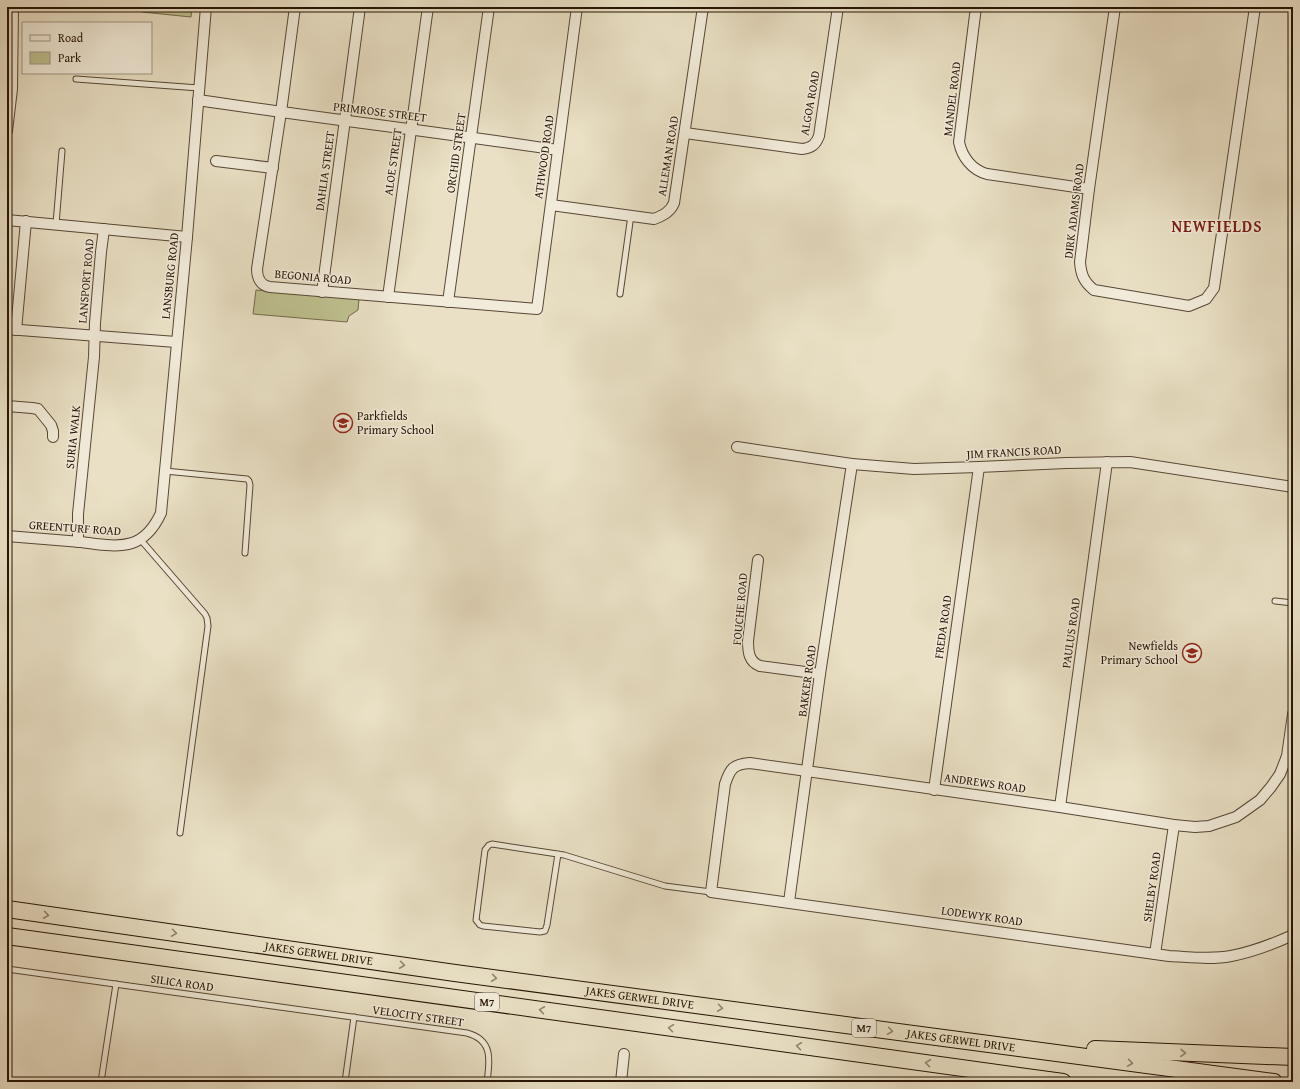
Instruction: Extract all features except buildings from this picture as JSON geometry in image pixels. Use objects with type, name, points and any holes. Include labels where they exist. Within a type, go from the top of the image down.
[{"type":"highway","name":"JAKES GERWEL DRIVE","points":[[7,909],[440,970],[1274,1082]]},
{"type":"highway","name":"JAKES GERWEL DRIVE","points":[[7,936],[1056,1081]]},
{"type":"highway","points":[[990,1044],[1293,1057]]},
{"type":"street","points":[[7,131],[12,89],[9,62],[13,7]]},
{"type":"street","name":"LANSBURG ROAD","points":[[140,539],[152,530],[161,512],[187,237],[206,7]]},
{"type":"street","name":"BEGONIA ROAD","points":[[295,7],[273,168],[257,269],[258,277],[263,284],[267,286],[322,292],[537,309]]},
{"type":"street","name":"DAHLIA STREET","points":[[322,292],[360,7]]},
{"type":"street","name":"ALOE STREET","points":[[388,297],[428,7]]},
{"type":"street","name":"ORCHID STREET","points":[[448,302],[489,7]]},
{"type":"street","name":"ATHWOOD ROAD","points":[[537,309],[577,7]]},
{"type":"street","name":"ALLEMAN ROAD","points":[[551,205],[654,219],[669,212],[674,202],[703,7]]},
{"type":"street","name":"ALGOA ROAD","points":[[685,133],[802,149],[812,146],[817,142],[838,7]]},
{"type":"street","name":"MANDEL ROAD","points":[[976,7],[959,142],[968,162],[975,169],[987,174],[1089,189]]},
{"type":"street","name":"DIRK ADAMS ROAD","points":[[1115,7],[1089,189],[1080,262],[1081,272],[1085,282],[1094,290],[1189,306],[1206,299],[1214,288],[1255,7]]},
{"type":"street","name":"PRIMROSE STREET","points":[[198,100],[558,150]]},
{"type":"street","points":[[216,161],[273,168]]},
{"type":"street","name":"LANSPORT ROAD","points":[[7,220],[187,237]]},
{"type":"street","points":[[26,221],[11,329],[176,342]]},
{"type":"street","name":"LANSPORT ROAD","points":[[94,336],[104,229]]},
{"type":"street","name":"SURIA WALK","points":[[78,542],[78,514],[94,357],[94,336]]},
{"type":"street","name":"SURIA WALK","points":[[7,406],[38,409],[52,425],[53,437]]},
{"type":"street","name":"JIM FRANCIS ROAD","points":[[737,447],[852,464],[914,468],[1130,462],[1293,486]]},
{"type":"street","name":"PAULUS ROAD","points":[[1060,807],[1107,462]]},
{"type":"street","name":"BAKKER ROAD","points":[[789,902],[820,674],[852,464]]},
{"type":"street","name":"FREDA ROAD","points":[[934,790],[979,467]]},
{"type":"street","name":"GREENTURF ROAD","points":[[7,536],[117,545],[126,544],[140,539]]},
{"type":"street","name":"FOUCHE ROAD","points":[[758,560],[748,641],[749,655],[755,664],[760,666],[820,674]]},
{"type":"street","name":"ANDREWS ROAD","points":[[711,892],[725,784],[728,773],[734,766],[742,763],[1060,807],[1174,825],[1195,827],[1209,826],[1236,816],[1260,800],[1280,774],[1287,756],[1293,714]]},
{"type":"street","name":"SHELBY ROAD","points":[[1155,954],[1174,825]]},
{"type":"street","name":"LODEWYK ROAD","points":[[711,892],[1155,954],[1190,957],[1212,958],[1231,956],[1269,945],[1293,935]]},
{"type":"street","points":[[621,1082],[624,1054]]},
{"type":"lane","points":[[76,79],[199,88]]},
{"type":"lane","points":[[56,224],[62,151]]},
{"type":"lane","points":[[620,294],[631,216]]},
{"type":"lane","points":[[165,471],[247,479],[249,481],[250,485],[245,553]]},
{"type":"lane","points":[[140,539],[207,618],[208,626],[180,833]]},
{"type":"lane","points":[[1275,601],[1293,603]]},
{"type":"lane","name":"LODEWYK ROAD","points":[[558,854],[545,931],[540,932],[483,926],[477,922],[476,920],[485,850],[492,844],[558,854],[564,855],[665,886],[711,892]]},
{"type":"lane","name":"SILICA ROAD","points":[[7,969],[354,1017]]},
{"type":"lane","points":[[101,1082],[116,984]]},
{"type":"lane","points":[[345,1082],[354,1017]]},
{"type":"lane","name":"VELOCITY STREET","points":[[354,1017],[474,1035],[480,1038],[487,1049],[489,1064],[487,1082]]},
{"type":"green space","points":[[142,7],[192,7],[191,17],[142,12]]},
{"type":"green space","points":[[256,290],[359,299],[358,310],[349,316],[347,322],[253,314]]},
{"type":"place","name":"Parkfields Primary School","points":[[343,423]]},
{"type":"place","name":"Newfields Primary School","points":[[1192,653]]},
{"type":"district","name":"NEWFIELDS","points":[[1217,226]]}]
